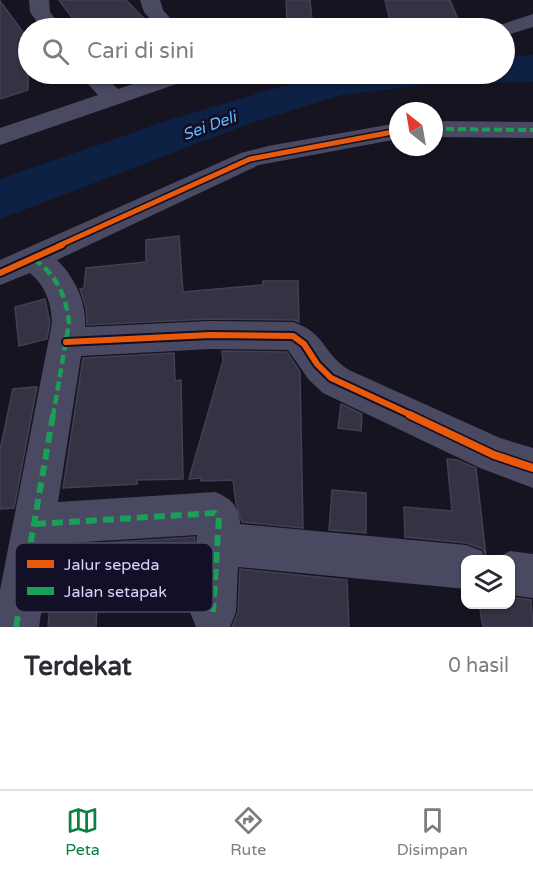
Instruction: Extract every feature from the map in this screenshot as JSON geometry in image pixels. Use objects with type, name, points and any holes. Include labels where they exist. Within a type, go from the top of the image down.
[{"type":"street","points":[[39,0],[38,7],[43,18]]},
{"type":"street","points":[[150,0],[154,12],[160,18]]},
{"type":"street","points":[[515,26],[533,20]]},
{"type":"street","points":[[0,137],[93,84]]},
{"type":"street","points":[[443,129],[533,130]]},
{"type":"street","points":[[0,273],[250,159],[389,133]]},
{"type":"street","points":[[31,543],[69,323],[64,294],[49,269],[34,259]]},
{"type":"street","points":[[66,342],[210,335],[293,336],[304,343],[318,366],[338,384],[360,392],[494,455],[533,468]]},
{"type":"street","points":[[35,524],[211,512],[219,517],[213,612]]},
{"type":"street","points":[[217,543],[461,567]]},
{"type":"street","points":[[515,574],[533,576]]},
{"type":"street","points":[[16,627],[19,612]]},
{"type":"water","points":[[533,55],[533,82],[515,82],[515,56]]},
{"type":"water","name":"Sei Deli","points":[[289,84],[432,84],[341,95],[248,124],[0,219],[0,179],[172,119]]},
{"type":"building","points":[[59,0],[126,0],[143,18],[72,18]]},
{"type":"building","points":[[286,0],[310,0],[312,18],[287,18]]},
{"type":"building","points":[[385,0],[450,0],[458,18],[389,18]]},
{"type":"building","points":[[0,1],[18,25],[18,84],[28,84],[28,90],[0,99]]},
{"type":"building","points":[[179,236],[183,292],[263,285],[263,281],[298,281],[299,322],[210,319],[87,325],[86,308],[80,289],[84,288],[86,268],[146,262],[146,240]]},
{"type":"building","points":[[45,299],[50,323],[47,339],[19,346],[15,307]]},
{"type":"building","points":[[222,351],[287,352],[300,372],[303,528],[242,522],[236,503],[233,480],[189,479],[223,361]]},
{"type":"building","points":[[174,353],[175,381],[181,380],[183,479],[137,480],[137,484],[63,488],[83,358]]},
{"type":"building","points":[[37,387],[14,508],[0,509],[0,450],[13,389]]},
{"type":"building","points":[[341,404],[362,414],[361,431],[338,428]]},
{"type":"building","points":[[447,459],[457,460],[476,468],[486,555],[483,549],[466,543],[405,537],[404,507],[452,511]]},
{"type":"building","points":[[332,490],[366,493],[366,533],[329,530]]},
{"type":"building","points":[[195,537],[194,543],[102,543]]},
{"type":"building","points":[[240,569],[347,580],[349,627],[232,627],[238,612]]},
{"type":"building","points":[[515,598],[531,600],[533,627],[483,627],[480,609],[515,609]]},
{"type":"building","points":[[49,612],[97,612],[96,627],[48,627]]},
{"type":"marked path","points":[[443,129],[533,130]]},
{"type":"marked path","points":[[31,543],[69,323],[66,303],[60,286],[34,259]]},
{"type":"marked path","points":[[35,524],[215,513],[219,517],[213,612]]},
{"type":"marked path","points":[[16,627],[19,612]]},
{"type":"cycle path","points":[[0,273],[250,159],[389,133]]},
{"type":"cycle path","points":[[66,342],[210,335],[293,336],[304,344],[321,369],[336,381],[494,455],[533,468]]}]
